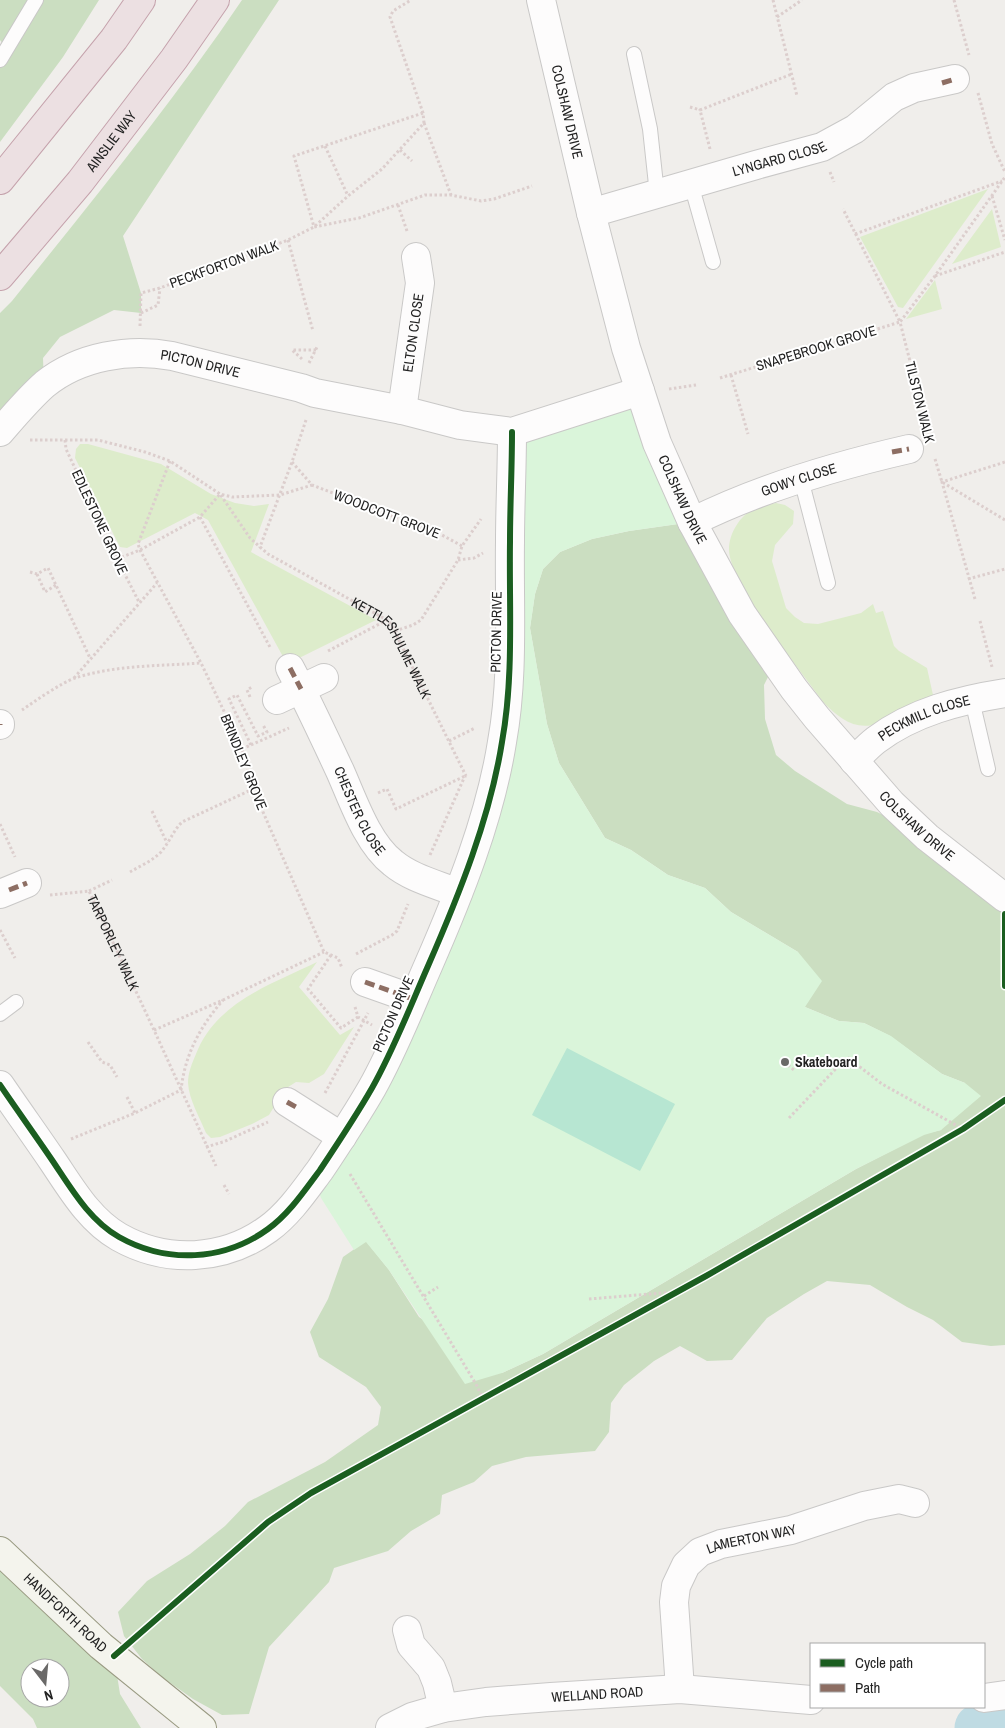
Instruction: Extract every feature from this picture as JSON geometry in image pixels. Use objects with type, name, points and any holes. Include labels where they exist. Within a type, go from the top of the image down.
[{"type":"highway","points":[[0,180],[114,39],[141,0]]},
{"type":"highway","name":"AINSLIE WAY","points":[[0,276],[80,182],[174,59],[215,0]]},
{"type":"main road","name":"HANDFORTH ROAD","points":[[0,1552],[101,1646],[202,1728]]},
{"type":"street","name":"COLSHAW DRIVE","points":[[542,0],[591,213],[623,339],[657,443],[692,522],[742,614],[794,689],[892,804],[928,837],[1005,898]]},
{"type":"street","name":"LYNGARD CLOSE","points":[[591,213],[822,147],[855,129],[894,97],[914,88],[948,81]]},
{"type":"street","name":"ELTON CLOSE","points":[[402,410],[420,283],[416,257]]},
{"type":"street","name":"PICTON DRIVE","points":[[0,432],[44,385],[67,369],[118,354],[153,353],[172,356],[302,388],[315,393],[402,410],[460,425],[512,432],[640,391]]},
{"type":"street","name":"PICTON DRIVE","points":[[0,1085],[84,1205],[101,1225],[119,1237],[156,1252],[199,1256],[217,1254],[234,1248],[272,1227],[306,1189],[338,1143],[373,1086],[396,1040],[458,893],[490,801],[507,712],[510,637],[512,432]]},
{"type":"street","name":"GOWY CLOSE","points":[[692,522],[739,500],[801,479],[915,445]]},
{"type":"street","name":"CHESTER CLOSE","points":[[297,672],[354,803],[376,846],[396,866],[419,878],[458,893]]},
{"type":"street","points":[[276,700],[297,672]]},
{"type":"street","name":"PECKMILL CLOSE","points":[[854,761],[875,740],[913,717],[972,700],[1002,694]]},
{"type":"street","name":"PICTON DRIVE","points":[[360,985],[414,999]]},
{"type":"street","points":[[301,1103],[338,1143]]},
{"type":"street","name":"LAMERTON WAY","points":[[680,1689],[674,1602],[676,1586],[686,1565],[700,1552],[721,1544],[791,1530],[864,1506],[899,1499],[915,1502]]},
{"type":"street","points":[[407,1630],[411,1645],[431,1668],[443,1708]]},
{"type":"street","name":"WELLAND ROAD","points":[[390,1728],[412,1717],[443,1708],[495,1701],[680,1689],[810,1700]]},
{"type":"street","points":[[985,1698],[1005,1695]]},
{"type":"lane","points":[[0,60],[36,0]]},
{"type":"lane","points":[[634,54],[650,129],[657,194]]},
{"type":"lane","points":[[691,184],[713,262]]},
{"type":"lane","points":[[801,479],[828,583]]},
{"type":"lane","points":[[972,700],[988,769]]},
{"type":"lane","points":[[0,1014],[16,1002]]},
{"type":"path","points":[[411,0],[392,11],[390,16],[423,113],[424,123],[451,195]]},
{"type":"path","points":[[772,0],[798,96]]},
{"type":"path","points":[[777,17],[802,0]]},
{"type":"path","points":[[690,107],[700,110],[792,74]]},
{"type":"path","points":[[700,110],[717,177]]},
{"type":"path","points":[[314,227],[294,156],[423,113]]},
{"type":"path","points":[[325,146],[348,196]]},
{"type":"path","points":[[400,150],[412,161]]},
{"type":"path","points":[[900,322],[1005,177]]},
{"type":"path","points":[[855,234],[1002,180]]},
{"type":"path","points":[[992,196],[1005,240]]},
{"type":"path","points":[[935,276],[1005,252]]},
{"type":"path","points":[[316,348],[309,363],[292,350],[316,348]]},
{"type":"path","points":[[732,375],[748,434]]},
{"type":"path","points":[[260,547],[290,468],[315,393]]},
{"type":"path","points":[[36,440],[98,440],[170,461],[220,494],[232,497],[280,495],[312,485]]},
{"type":"path","points":[[140,550],[138,544],[170,461]]},
{"type":"path","points":[[942,482],[1005,462]]},
{"type":"path","points":[[942,482],[1005,520]]},
{"type":"path","points":[[117,560],[140,550],[200,517],[220,494]]},
{"type":"path","points":[[395,631],[413,626],[421,620],[458,560],[462,546],[483,516]]},
{"type":"path","points":[[200,517],[297,672]]},
{"type":"path","points":[[30,572],[36,574],[48,568],[90,658]]},
{"type":"path","points":[[968,579],[1005,569]]},
{"type":"path","points":[[36,574],[45,592],[56,585]]},
{"type":"path","points":[[74,679],[90,658],[157,583]]},
{"type":"path","points":[[980,621],[1002,694]]},
{"type":"path","points":[[0,724],[74,679],[109,671],[201,664]]},
{"type":"path","points":[[251,745],[287,729]]},
{"type":"path","points":[[354,803],[387,789],[396,809],[466,776],[471,776]]},
{"type":"path","points":[[419,878],[466,776]]},
{"type":"path","points":[[130,872],[159,854],[175,829],[182,822],[253,789]]},
{"type":"path","points":[[152,811],[167,844]]},
{"type":"path","points":[[89,891],[112,880]]},
{"type":"path","points":[[366,950],[397,931],[402,920]]},
{"type":"path","points":[[0,930],[15,958]]},
{"type":"path","points":[[154,1030],[223,1000],[324,952],[338,958],[360,985],[364,1021],[301,1103]]},
{"type":"path","points":[[330,955],[308,989],[341,1028],[358,1017]]},
{"type":"path","points":[[358,1017],[360,985]]},
{"type":"path","points":[[46,1151],[181,1090],[183,1072],[189,1054],[200,1031],[223,1000]]},
{"type":"path","points":[[358,1017],[396,1040]]},
{"type":"path","points":[[88,1042],[102,1062],[110,1065],[117,1077]]},
{"type":"path","points":[[789,1118],[847,1057],[882,1084],[964,1129]]},
{"type":"path","points":[[788,1065],[794,1070]]},
{"type":"path","points":[[127,1097],[135,1112]]},
{"type":"path","points":[[955,1134],[970,1124]]},
{"type":"path","points":[[206,1147],[223,1142]]},
{"type":"path","points":[[338,1143],[354,1181],[424,1296],[483,1399]]},
{"type":"path","points":[[224,1185],[229,1194]]},
{"type":"path","points":[[424,1296],[438,1287]]},
{"type":"path","points":[[657,1302],[682,1288]]},
{"type":"path","points":[[589,1299],[674,1292]]},
{"type":"path","points":[[474,1404],[491,1394]]},
{"type":"green space","points":[[0,0],[99,0],[63,57],[0,142],[0,60],[7,49],[0,40]]},
{"type":"green space","points":[[242,0],[279,0],[123,236],[141,293],[141,313],[114,310],[60,337],[43,358],[44,385],[0,432],[0,313],[12,301],[130,153]]},
{"type":"green space","points":[[988,189],[903,308],[898,307],[860,237]]},
{"type":"green space","points":[[992,209],[1001,247],[952,264]]},
{"type":"green space","points":[[935,280],[942,309],[906,319]]},
{"type":"green space","points":[[640,391],[692,522],[629,531],[592,539],[560,552],[543,569],[535,594],[530,628],[547,724],[559,763],[605,838],[631,850],[668,875],[705,888],[731,912],[798,952],[822,981],[805,1007],[839,1021],[864,1023],[891,1036],[942,1074],[965,1083],[981,1096],[941,1130],[924,1135],[856,1169],[543,1354],[502,1373],[465,1384],[389,1270],[366,1242],[354,1250],[321,1198],[314,1177],[334,1150],[490,801],[512,432]]},
{"type":"green space","points":[[80,444],[88,444],[161,464],[211,494],[235,503],[254,506],[269,504],[251,552],[376,620],[287,664],[208,520],[195,513],[127,548],[120,547],[75,458],[76,449]]},
{"type":"green space","points":[[776,503],[785,505],[794,511],[793,524],[775,545],[772,561],[786,608],[804,623],[818,624],[861,613],[873,604],[876,613],[883,611],[894,646],[927,668],[933,695],[914,703],[881,722],[868,726],[854,724],[841,718],[824,703],[768,627],[740,582],[732,564],[729,549],[731,537],[740,520],[754,509]]},
{"type":"green space","points":[[692,522],[775,663],[764,685],[765,719],[776,755],[795,771],[847,804],[877,812],[927,837],[1005,898],[1005,1345],[991,1346],[962,1342],[933,1320],[870,1285],[827,1281],[767,1318],[732,1360],[707,1361],[680,1346],[654,1361],[624,1385],[611,1403],[609,1432],[595,1451],[526,1457],[492,1466],[474,1482],[442,1495],[440,1514],[411,1531],[388,1551],[334,1568],[329,1582],[269,1647],[249,1714],[222,1715],[193,1699],[162,1677],[142,1659],[124,1636],[118,1612],[147,1581],[190,1554],[225,1526],[248,1502],[325,1462],[378,1425],[381,1407],[366,1387],[319,1357],[310,1332],[328,1299],[343,1257],[366,1241],[389,1270],[419,1317],[502,1373],[543,1354],[856,1169],[924,1134],[941,1130],[965,1083],[942,1074],[890,1036],[864,1023],[839,1021],[805,1007],[798,952],[731,912],[705,888],[668,875],[631,850],[605,838],[559,763],[547,724],[530,628],[535,594],[543,569],[560,552],[592,539],[629,531]]},
{"type":"green space","points":[[317,962],[299,987],[340,1035],[354,1027],[324,1074],[309,1083],[296,1082],[285,1089],[269,1115],[220,1137],[211,1138],[206,1133],[195,1109],[188,1083],[192,1064],[205,1036],[231,1008],[247,997]]},
{"type":"green space","points":[[567,1048],[675,1104],[640,1171],[532,1115]]},
{"type":"green space","points":[[0,1551],[114,1656],[120,1694],[141,1728],[37,1728],[33,1719],[22,1708],[70,1708],[70,1658],[20,1658],[20,1706],[0,1686]]},
{"type":"waterway","points":[[979,1728],[1005,1727]]},
{"type":"marked path","points":[[942,83],[955,79]]},
{"type":"marked path","points":[[892,452],[909,449]]},
{"type":"marked path","points":[[290,668],[301,689]]},
{"type":"marked path","points":[[9,890],[27,883]]},
{"type":"marked path","points":[[365,982],[413,999]]},
{"type":"marked path","points":[[287,1102],[296,1107]]},
{"type":"cycle path","points":[[0,1085],[90,1213],[108,1230],[137,1246],[156,1252],[176,1255],[214,1253],[233,1248],[251,1240],[276,1223],[302,1194],[353,1119],[388,1058],[451,912],[472,856],[490,799],[497,771],[506,717],[510,667],[512,432]]},
{"type":"cycle path","points":[[1005,914],[1005,986]]},
{"type":"cycle path","points":[[114,1656],[268,1522],[311,1493],[706,1276],[963,1129],[1005,1100]]},
{"type":"place","name":"Skateboard","points":[[785,1062]]}]
